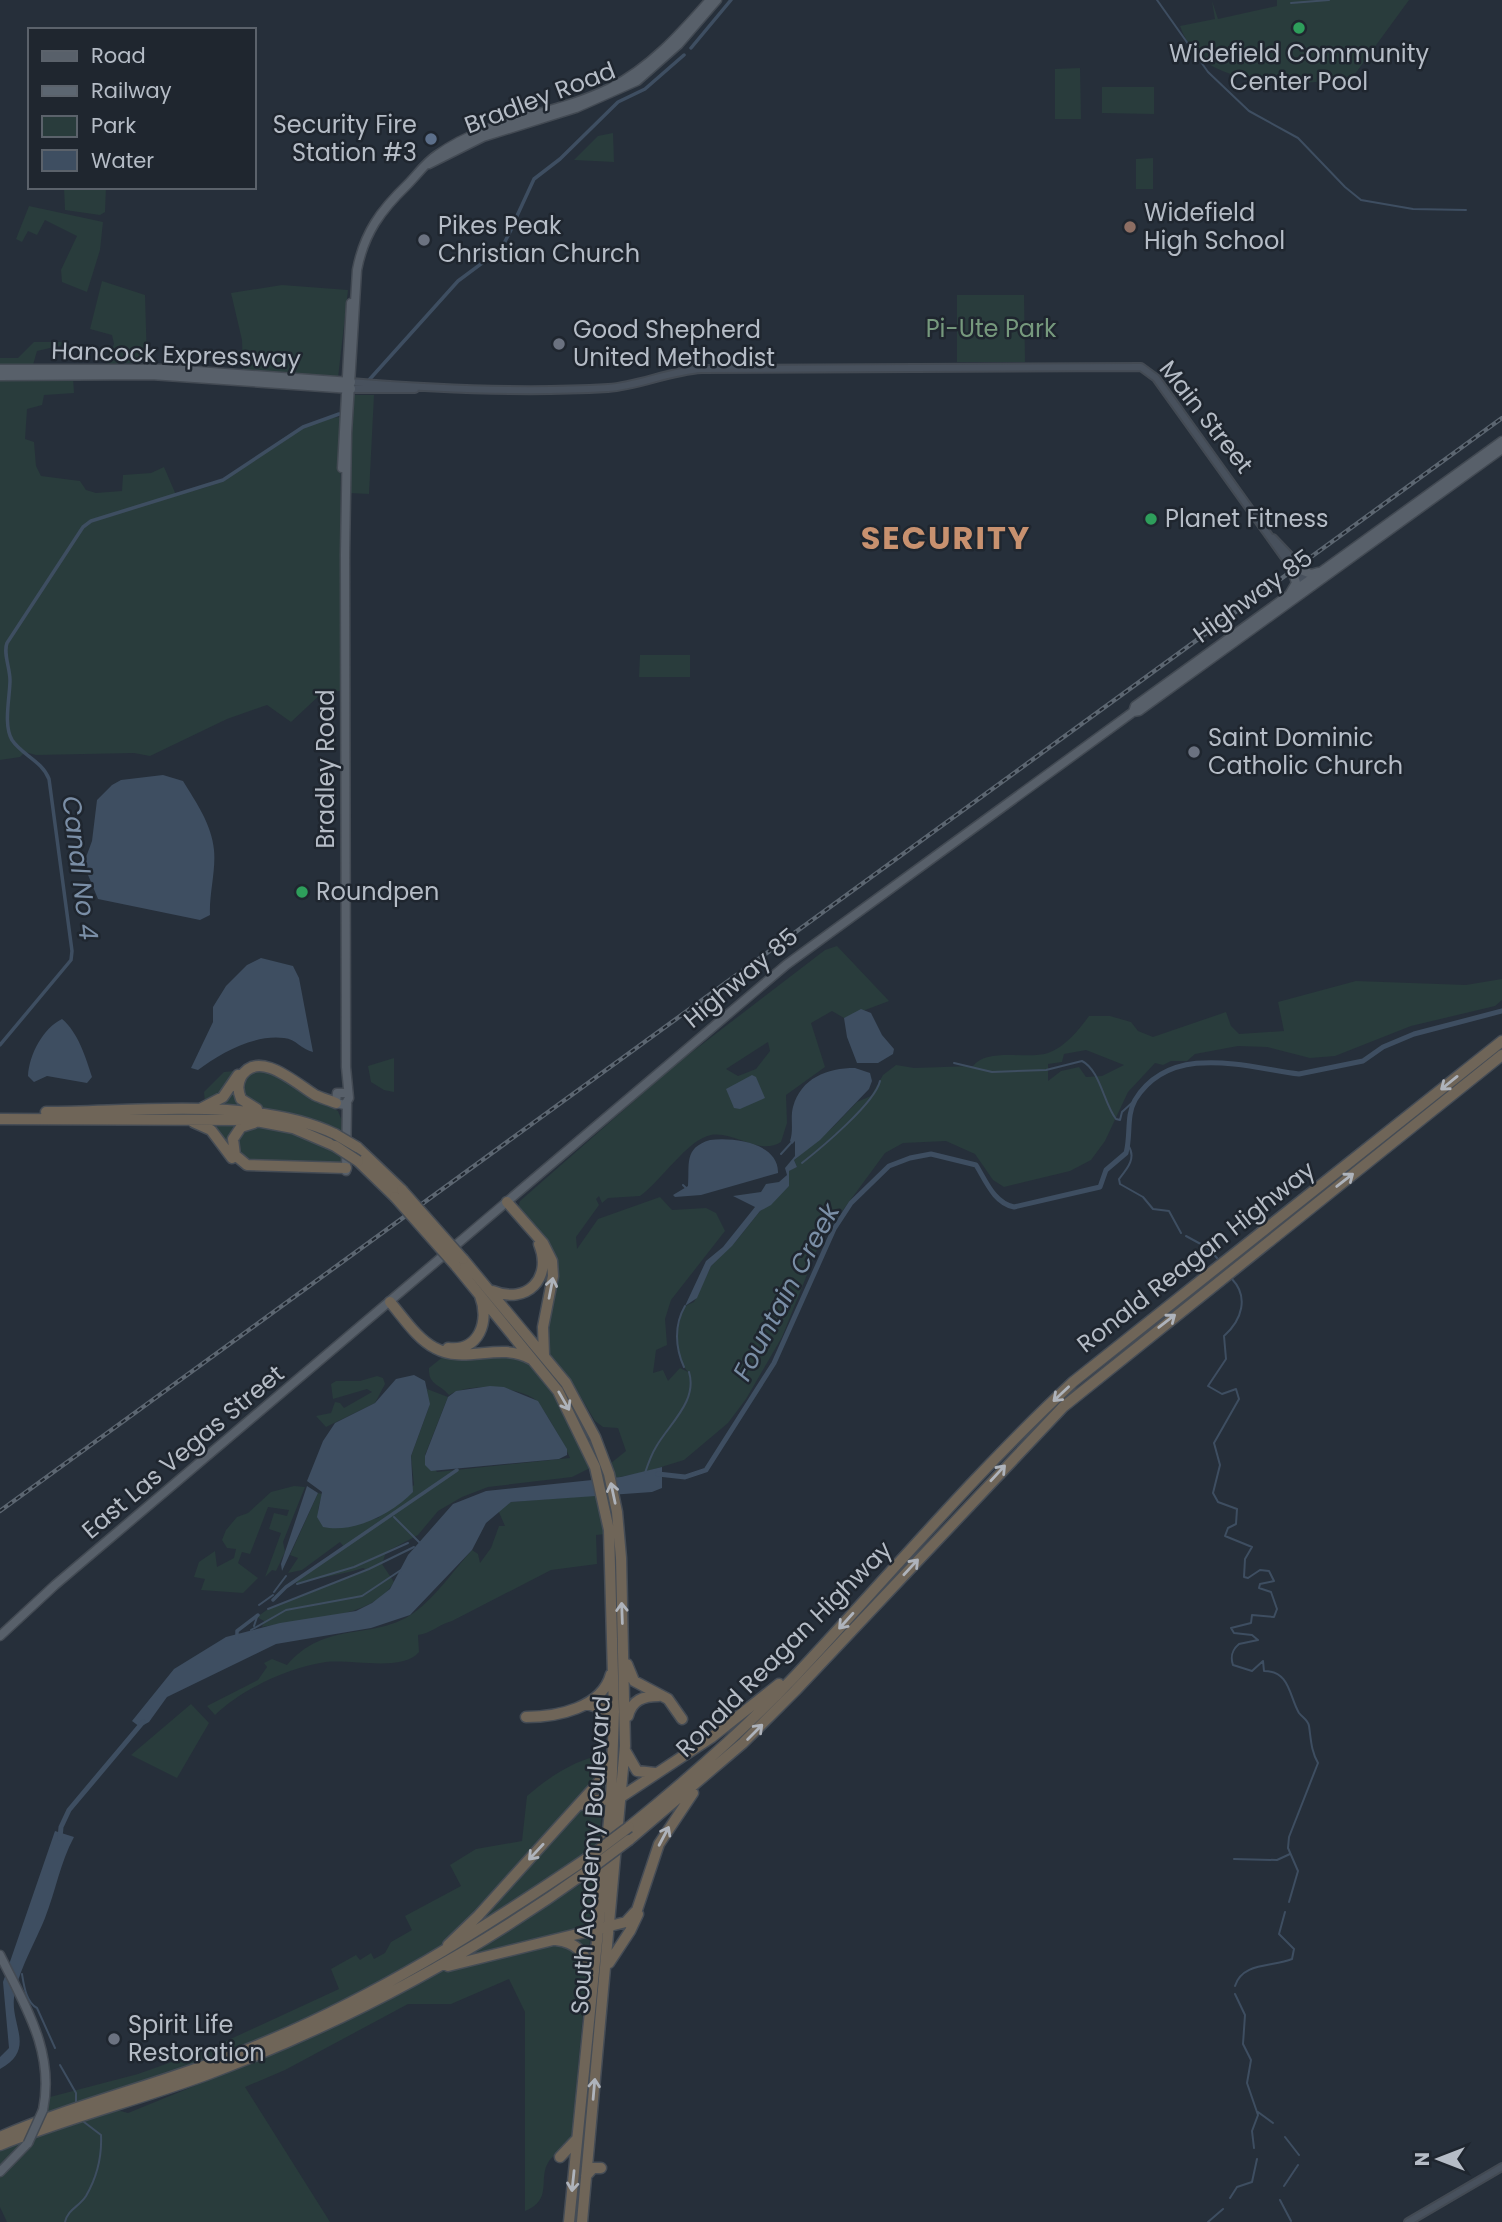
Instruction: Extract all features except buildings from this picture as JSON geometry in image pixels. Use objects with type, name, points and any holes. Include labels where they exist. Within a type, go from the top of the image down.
[{"type":"highway","name":"Ronald Reagan Highway","points":[[0,2137],[219,2061],[288,2033],[398,1978],[505,1916],[589,1857],[629,1827],[733,1737],[809,1660],[1017,1436],[1073,1382],[1502,1041]]},
{"type":"highway","name":"Ronald Reagan Highway","points":[[0,2144],[240,2062],[396,1990],[513,1921],[589,1870],[726,1758],[811,1675],[1063,1407],[1502,1055]]},
{"type":"highway","points":[[182,1115],[218,1102],[242,1069],[258,1062],[274,1065],[323,1094],[341,1098]]},
{"type":"highway","points":[[311,1123],[246,1104],[238,1088],[243,1073],[254,1066],[269,1067],[318,1097],[341,1098]]},
{"type":"highway","name":"South Academy Boulevard","points":[[0,1119],[261,1112],[311,1123],[335,1134],[357,1147],[459,1263],[477,1290],[546,1373],[600,1464]]},
{"type":"highway","name":"South Academy Boulevard","points":[[0,1113],[182,1115],[250,1120],[289,1127],[335,1146],[398,1193]]},
{"type":"highway","points":[[182,1115],[211,1130],[234,1161],[246,1169],[346,1170]]},
{"type":"highway","points":[[289,1127],[245,1125],[233,1139],[235,1155],[251,1166],[346,1170]]},
{"type":"highway","points":[[488,1288],[511,1296],[526,1293],[539,1281],[544,1266],[539,1245],[506,1203]]},
{"type":"highway","points":[[506,1203],[544,1243],[552,1261],[553,1276],[543,1327],[544,1355]]},
{"type":"highway","name":"South Academy Boulevard","points":[[459,1263],[488,1288],[544,1355],[566,1383],[586,1417],[614,1527],[623,1643],[625,1746],[597,1929],[569,2222]]},
{"type":"highway","points":[[392,1300],[433,1341],[455,1349],[473,1341],[483,1326],[485,1312],[477,1290]]},
{"type":"highway","points":[[392,1300],[435,1348],[455,1354],[495,1350],[515,1352],[533,1360],[546,1373]]},
{"type":"highway","name":"South Academy Boulevard","points":[[582,2222],[618,1817],[612,1753],[614,1527]]},
{"type":"highway","points":[[623,1643],[631,1676],[674,1705],[682,1719]]},
{"type":"highway","points":[[526,1717],[552,1715],[586,1704],[604,1691],[612,1660]]},
{"type":"highway","points":[[577,1807],[593,1800],[616,1799],[659,1772],[712,1737],[809,1660]]},
{"type":"highway","points":[[625,1730],[630,1709],[636,1701],[645,1697],[663,1696]]},
{"type":"highway","points":[[586,1704],[597,1705],[607,1712],[613,1741]]},
{"type":"highway","points":[[625,1746],[629,1760],[637,1771],[650,1774],[659,1772]]},
{"type":"highway","points":[[398,1978],[454,1940],[604,1776],[612,1753]]},
{"type":"highway","points":[[605,1974],[614,1953],[635,1923],[651,1863],[668,1827],[692,1794],[726,1758]]},
{"type":"highway","points":[[396,1990],[472,1958],[609,1927],[630,1919],[640,1899]]},
{"type":"highway","points":[[548,1940],[565,1942],[581,1951],[589,1964],[591,1984]]},
{"type":"highway","points":[[560,2157],[576,2140],[588,2157]]},
{"type":"highway","points":[[575,2154],[583,2158],[587,2174]]},
{"type":"highway","points":[[587,2174],[593,2168],[601,2168]]},
{"type":"main road","name":"Bradley Road","points":[[346,1170],[346,1124],[341,1098],[346,1067],[345,555],[341,439],[348,385],[356,272],[363,243],[377,217],[429,164],[454,144],[485,129],[589,97],[622,81],[660,54],[710,0]]},
{"type":"main road","name":"Bradley Road","points":[[429,164],[483,137],[619,91],[662,62],[717,0]]},
{"type":"main road","name":"Main Street","points":[[348,385],[407,392],[416,389],[610,388],[663,374],[710,369],[1141,367],[1156,378],[1307,585]]},
{"type":"main road","name":"Hancock Expressway","points":[[0,369],[152,368],[348,385]]},
{"type":"main road","name":"Hancock Expressway","points":[[0,376],[281,377],[348,385]]},
{"type":"main road","name":"Highway 85","points":[[1133,712],[1139,711],[1327,568],[1502,441]]},
{"type":"main road","name":"Highway 85","points":[[392,1300],[793,959],[1133,712],[1154,691],[1287,596],[1378,540],[1502,449]]},
{"type":"main road","points":[[1378,540],[1379,535],[1426,496]]},
{"type":"main road","points":[[1287,596],[1296,583],[1296,570],[1314,574],[1327,568]]},
{"type":"main road","name":"East Las Vegas Street","points":[[0,1636],[55,1585],[392,1300]]},
{"type":"main road","points":[[0,1955],[25,2006],[45,2058],[47,2082],[43,2110],[28,2143],[0,2170]]},
{"type":"main road","points":[[1408,2222],[1502,2167]]},
{"type":"green space","points":[[1277,0],[1409,0],[1355,74],[1346,79],[1295,84],[1283,80],[1236,76],[1202,59],[1193,50],[1180,26],[1215,19],[1212,1],[1218,19],[1277,6]]},
{"type":"green space","points":[[1080,68],[1081,119],[1055,119],[1055,69]]},
{"type":"green space","points":[[1102,87],[1154,87],[1154,114],[1102,113]]},
{"type":"green space","points":[[613,133],[614,162],[574,160],[598,136]]},
{"type":"green space","points":[[1153,158],[1153,189],[1136,189],[1136,159]]},
{"type":"green space","points":[[64,189],[106,189],[105,212],[100,215],[65,210]]},
{"type":"green space","points":[[29,206],[103,222],[100,250],[87,292],[62,282],[61,270],[77,236],[45,220],[37,235],[28,231],[22,242],[16,239]]},
{"type":"green space","points":[[102,281],[145,295],[147,362],[106,364],[114,344],[112,335],[90,329]]},
{"type":"green space","points":[[282,285],[348,290],[338,378],[243,371],[242,340],[231,293]]},
{"type":"green space","name":"Pi-Ute Park","points":[[957,295],[1024,295],[1025,362],[957,362]]},
{"type":"green space","points":[[34,342],[64,342],[63,345],[37,351],[33,365],[0,365],[0,358],[18,358]]},
{"type":"green space","points":[[73,378],[74,393],[44,395],[42,405],[27,409],[25,439],[34,442],[36,466],[41,476],[80,481],[86,490],[96,493],[122,491],[123,475],[151,473],[164,467],[176,495],[205,487],[222,481],[293,432],[324,419],[340,417],[342,691],[323,692],[291,722],[267,705],[227,719],[150,756],[134,753],[36,755],[25,752],[20,757],[0,760],[0,379]]},
{"type":"green space","points":[[354,395],[374,395],[369,494],[349,493]]},
{"type":"green space","points":[[640,655],[690,655],[690,677],[639,677]]},
{"type":"green space","points":[[837,946],[889,1001],[844,1018],[832,1011],[811,1023],[825,1067],[786,1095],[787,1123],[781,1142],[764,1146],[729,1136],[711,1135],[702,1138],[640,1196],[608,1198],[602,1203],[599,1196],[596,1199],[599,1205],[576,1237],[577,1249],[598,1219],[660,1197],[672,1210],[706,1208],[716,1213],[725,1231],[671,1300],[665,1319],[667,1345],[656,1350],[653,1373],[663,1370],[668,1381],[680,1368],[688,1372],[678,1348],[679,1322],[685,1306],[694,1302],[711,1266],[737,1240],[760,1211],[789,1186],[788,1171],[797,1167],[794,1160],[833,1127],[857,1102],[871,1096],[883,1075],[896,1065],[914,1068],[973,1066],[980,1060],[998,1055],[1048,1053],[1066,1042],[1089,1016],[1110,1016],[1131,1022],[1138,1031],[1153,1037],[1226,1012],[1231,1026],[1239,1034],[1284,1031],[1278,1002],[1356,981],[1466,985],[1502,979],[1502,1000],[1495,1006],[1411,1026],[1335,1056],[1310,1058],[1267,1047],[1238,1046],[1195,1054],[1187,1061],[1171,1061],[1163,1065],[1155,1063],[1128,1092],[1105,1141],[1091,1160],[1070,1171],[1004,1187],[993,1180],[975,1154],[946,1141],[903,1143],[885,1153],[821,1240],[782,1337],[746,1399],[728,1423],[684,1460],[615,1478],[611,1463],[626,1451],[618,1428],[603,1427],[595,1421],[576,1389],[547,1351],[544,1336],[555,1262],[517,1210],[520,1201],[675,1065],[825,950]],"holes":[[[768,1042],[770,1051],[756,1069],[738,1076],[726,1069]],[[1086,1050],[1124,1065],[1102,1076],[1086,1077],[1079,1067],[1061,1071],[1048,1081],[1048,1064],[1062,1062],[1064,1054]]]},
{"type":"green space","points":[[394,1058],[394,1092],[384,1090],[371,1082],[368,1066]]},
{"type":"green space","points":[[257,1069],[269,1071],[338,1111],[342,1121],[342,1162],[337,1165],[252,1164],[239,1157],[207,1124],[204,1092],[224,1072]]},
{"type":"green space","points":[[514,1355],[529,1364],[552,1389],[592,1467],[572,1477],[488,1487],[462,1497],[438,1511],[418,1535],[386,1552],[382,1564],[394,1582],[370,1604],[335,1616],[262,1627],[264,1621],[257,1617],[268,1609],[368,1570],[363,1568],[297,1584],[296,1580],[344,1547],[340,1542],[302,1570],[288,1573],[298,1558],[290,1555],[318,1493],[322,1494],[318,1510],[333,1528],[378,1518],[414,1485],[411,1456],[429,1407],[427,1389],[448,1397],[425,1455],[437,1472],[570,1458],[548,1417],[533,1398],[492,1387],[469,1388],[449,1395],[429,1374],[429,1368],[444,1356]]},
{"type":"green space","points":[[377,1376],[383,1378],[385,1384],[375,1403],[326,1427],[316,1416],[331,1413],[335,1402],[344,1408],[372,1392],[367,1389],[333,1399],[331,1384]]},
{"type":"green space","points":[[294,1486],[305,1487],[283,1542],[285,1552],[276,1571],[272,1570],[265,1577],[281,1533],[269,1529],[274,1513],[287,1516],[289,1510],[268,1507],[250,1554],[242,1552],[238,1563],[258,1578],[243,1593],[201,1590],[205,1579],[194,1577],[199,1562],[215,1551],[217,1567],[234,1558],[236,1549],[227,1548],[222,1540],[226,1530],[237,1517],[248,1513],[271,1492]]},
{"type":"green space","points":[[598,1495],[605,1534],[596,1535],[597,1564],[551,1570],[452,1621],[418,1635],[419,1652],[401,1662],[326,1662],[312,1665],[282,1674],[252,1688],[215,1715],[207,1706],[258,1680],[267,1667],[264,1663],[272,1659],[287,1665],[316,1642],[394,1623],[418,1610],[472,1550],[478,1554],[480,1563],[491,1548],[499,1526],[505,1526],[498,1510],[511,1502]]},
{"type":"green space","points":[[191,1704],[209,1723],[177,1778],[131,1755]]},
{"type":"green space","points":[[607,1754],[599,1843],[524,1898],[454,1943],[442,1945],[345,1999],[249,2043],[150,2080],[45,2114],[50,2097],[138,2074],[211,2048],[339,1989],[331,1969],[356,1955],[360,1960],[371,1953],[374,1959],[385,1953],[391,1942],[412,1930],[405,1916],[461,1886],[450,1865],[476,1849],[522,1841],[527,1796],[564,1769]]},
{"type":"green space","points":[[596,1875],[571,2142],[549,2161],[542,2195],[534,2206],[525,2211],[525,2012],[509,1979],[451,2004],[408,2004],[285,2070],[245,2087],[330,2222],[7,2222],[0,2207],[0,2149],[117,2110],[128,2113],[236,2069],[396,1995]]},
{"type":"water","points":[[163,775],[183,781],[203,814],[213,841],[210,915],[200,920],[98,899],[86,870],[85,860],[92,841],[97,800],[121,780]]},
{"type":"water","points":[[261,958],[293,966],[299,978],[313,1052],[288,1039],[261,1039],[227,1051],[198,1070],[191,1068],[213,1022],[213,1007],[226,986],[247,965]]},
{"type":"water","points":[[861,1009],[871,1013],[882,1035],[894,1049],[893,1054],[878,1063],[857,1063],[847,1037],[844,1018]]},
{"type":"water","points":[[62,1019],[77,1038],[92,1077],[87,1083],[47,1076],[34,1082],[28,1076],[34,1051],[43,1035]]},
{"type":"water","points":[[855,1068],[870,1073],[872,1081],[869,1089],[820,1140],[794,1160],[797,1167],[789,1171],[789,1186],[771,1205],[760,1211],[732,1246],[711,1266],[697,1298],[685,1306],[706,1261],[723,1247],[755,1207],[733,1196],[761,1192],[766,1184],[779,1182],[787,1175],[785,1168],[795,1156],[795,1141],[792,1144],[790,1141],[792,1111],[802,1089],[825,1073]]},
{"type":"water","points":[[752,1075],[756,1077],[765,1098],[740,1109],[734,1108],[726,1089]]},
{"type":"water","points":[[710,1140],[753,1144],[771,1155],[778,1173],[701,1195],[675,1197],[673,1195],[688,1186],[690,1158],[695,1148]]},
{"type":"water","points":[[414,1375],[425,1381],[430,1404],[411,1456],[413,1492],[384,1514],[360,1525],[323,1527],[317,1517],[322,1492],[307,1481],[323,1441],[335,1423],[375,1403],[396,1379]]},
{"type":"water","points":[[490,1386],[504,1387],[538,1401],[567,1449],[567,1455],[559,1459],[431,1471],[425,1465],[425,1456],[448,1397],[456,1391]]},
{"type":"water","points":[[662,1467],[662,1488],[652,1492],[511,1502],[486,1523],[472,1550],[410,1615],[371,1628],[276,1644],[167,1697],[149,1722],[140,1727],[132,1721],[174,1669],[226,1637],[280,1623],[356,1611],[372,1603],[390,1589],[408,1555],[453,1504],[486,1491],[621,1477]]},
{"type":"water","points":[[307,1486],[318,1493],[282,1571],[281,1564]]},
{"type":"water","points":[[55,1831],[74,1837],[16,1988],[14,2008],[19,2036],[17,2053],[0,2069],[0,2057],[9,2048],[3,1982]]},
{"type":"waterway","name":"Canal No 4","points":[[691,48],[731,0]]},
{"type":"waterway","points":[[1157,0],[1208,72],[1249,111],[1298,138],[1361,200],[1413,209],[1466,210]]},
{"type":"waterway","points":[[1291,3],[1329,0]]},
{"type":"waterway","name":"Canal No 4","points":[[516,218],[534,179],[560,159],[618,102],[645,89],[684,55]]},
{"type":"waterway","name":"Canal No 4","points":[[369,380],[458,281],[501,249],[511,230]]},
{"type":"waterway","name":"Canal No 4","points":[[0,1045],[71,960],[72,951],[49,779],[42,767],[16,745],[9,734],[7,719],[10,680],[7,643],[83,527],[91,521],[223,480],[303,427],[339,414]]},
{"type":"waterway","name":"Fountain Creek","points":[[658,1474],[685,1477],[706,1470],[774,1363],[834,1229],[851,1203],[889,1166],[931,1154],[976,1165],[996,1196],[1014,1207],[1100,1187],[1106,1170],[1126,1153],[1130,1113],[1135,1100],[1150,1082],[1168,1070],[1188,1064],[1210,1063],[1299,1074],[1363,1061],[1383,1047],[1414,1034],[1502,1011]]},
{"type":"waterway","points":[[954,1063],[992,1072],[1046,1070],[1082,1061],[1098,1079],[1116,1119],[1120,1120],[1122,1112],[1135,1100]]},
{"type":"waterway","points":[[802,1163],[858,1113],[880,1081]]},
{"type":"waterway","points":[[781,1154],[791,1143]]},
{"type":"waterway","points":[[1128,1145],[1131,1159],[1119,1179],[1120,1184],[1143,1197],[1153,1209],[1169,1211],[1181,1233]]},
{"type":"waterway","points":[[683,1185],[686,1188]]},
{"type":"waterway","points":[[1186,1236],[1208,1248],[1217,1258]]},
{"type":"waterway","points":[[1232,1279],[1240,1293],[1241,1308],[1235,1323],[1224,1336],[1226,1359],[1208,1386],[1222,1394],[1236,1389],[1239,1399],[1214,1443],[1220,1465],[1213,1493],[1218,1502],[1237,1509],[1236,1524],[1228,1528],[1225,1536],[1252,1547],[1245,1559],[1244,1577],[1248,1578],[1260,1570],[1269,1571],[1274,1581],[1260,1584],[1259,1588],[1271,1592],[1277,1609],[1274,1617],[1252,1615],[1251,1623],[1231,1628],[1234,1633],[1252,1635],[1258,1640],[1239,1644],[1232,1653],[1232,1662],[1233,1665],[1252,1671],[1263,1661],[1264,1671],[1273,1672],[1284,1680],[1299,1713],[1308,1724],[1318,1763],[1289,1837],[1288,1848],[1298,1871],[1289,1902]]},
{"type":"waterway","points":[[684,1367],[677,1336],[685,1306]]},
{"type":"waterway","points":[[645,1473],[654,1450],[686,1402],[691,1383],[689,1372]]},
{"type":"waterway","points":[[273,1600],[286,1587],[457,1470]]},
{"type":"waterway","points":[[394,1517],[420,1543]]},
{"type":"waterway","points":[[297,1584],[354,1567],[408,1543]]},
{"type":"waterway","points":[[268,1609],[369,1569],[414,1547]]},
{"type":"waterway","name":"Fountain Creek","points":[[251,1630],[286,1610],[362,1596],[401,1570]]},
{"type":"waterway","points":[[274,1592],[286,1576]]},
{"type":"waterway","points":[[259,1605],[273,1595]]},
{"type":"waterway","points":[[237,1638],[237,1631],[258,1615]]},
{"type":"waterway","name":"Fountain Creek","points":[[254,1626],[257,1617]]},
{"type":"waterway","name":"Fountain Creek","points":[[60,1838],[61,1827],[69,1810],[143,1722]]},
{"type":"waterway","points":[[1234,1859],[1277,1860],[1290,1854]]},
{"type":"waterway","points":[[1235,1986],[1239,1978],[1251,1969],[1292,1959],[1294,1949],[1279,1934],[1285,1912]]},
{"type":"waterway","points":[[22,1974],[28,1998],[37,2008],[55,2048]]},
{"type":"waterway","points":[[1235,1994],[1245,2015],[1243,2044],[1251,2060],[1247,2083],[1258,2115],[1252,2131],[1254,2148]]},
{"type":"waterway","points":[[60,2065],[76,2093],[76,2103]]},
{"type":"waterway","points":[[1258,2112],[1273,2123]]},
{"type":"waterway","points":[[65,2222],[86,2196],[100,2159],[101,2135],[84,2122]]},
{"type":"waterway","points":[[1285,2137],[1299,2155]]},
{"type":"waterway","points":[[1230,2198],[1237,2187],[1252,2182],[1257,2159]]},
{"type":"waterway","points":[[1284,2186],[1298,2165]]},
{"type":"waterway","points":[[1280,2200],[1291,2221]]},
{"type":"waterway","points":[[1208,2222],[1223,2209]]},
{"type":"railway","points":[[0,1511],[1502,418]]},
{"type":"place","name":"Widefield Community Center Pool","points":[[1299,28]]},
{"type":"place","name":"Security Fire Station #3","points":[[431,139]]},
{"type":"place","name":"Widefield High School","points":[[1130,227]]},
{"type":"place","name":"Pikes Peak Christian Church","points":[[424,240]]},
{"type":"place","name":"Good Shepherd United Methodist","points":[[559,344]]},
{"type":"place","name":"Planet Fitness","points":[[1151,519]]},
{"type":"place","name":"Saint Dominic Catholic Church","points":[[1194,752]]},
{"type":"place","name":"Roundpen","points":[[302,892]]},
{"type":"place","name":"Spirit Life Restoration","points":[[114,2039]]},
{"type":"district","name":"SECURITY","points":[[946,538]]}]
